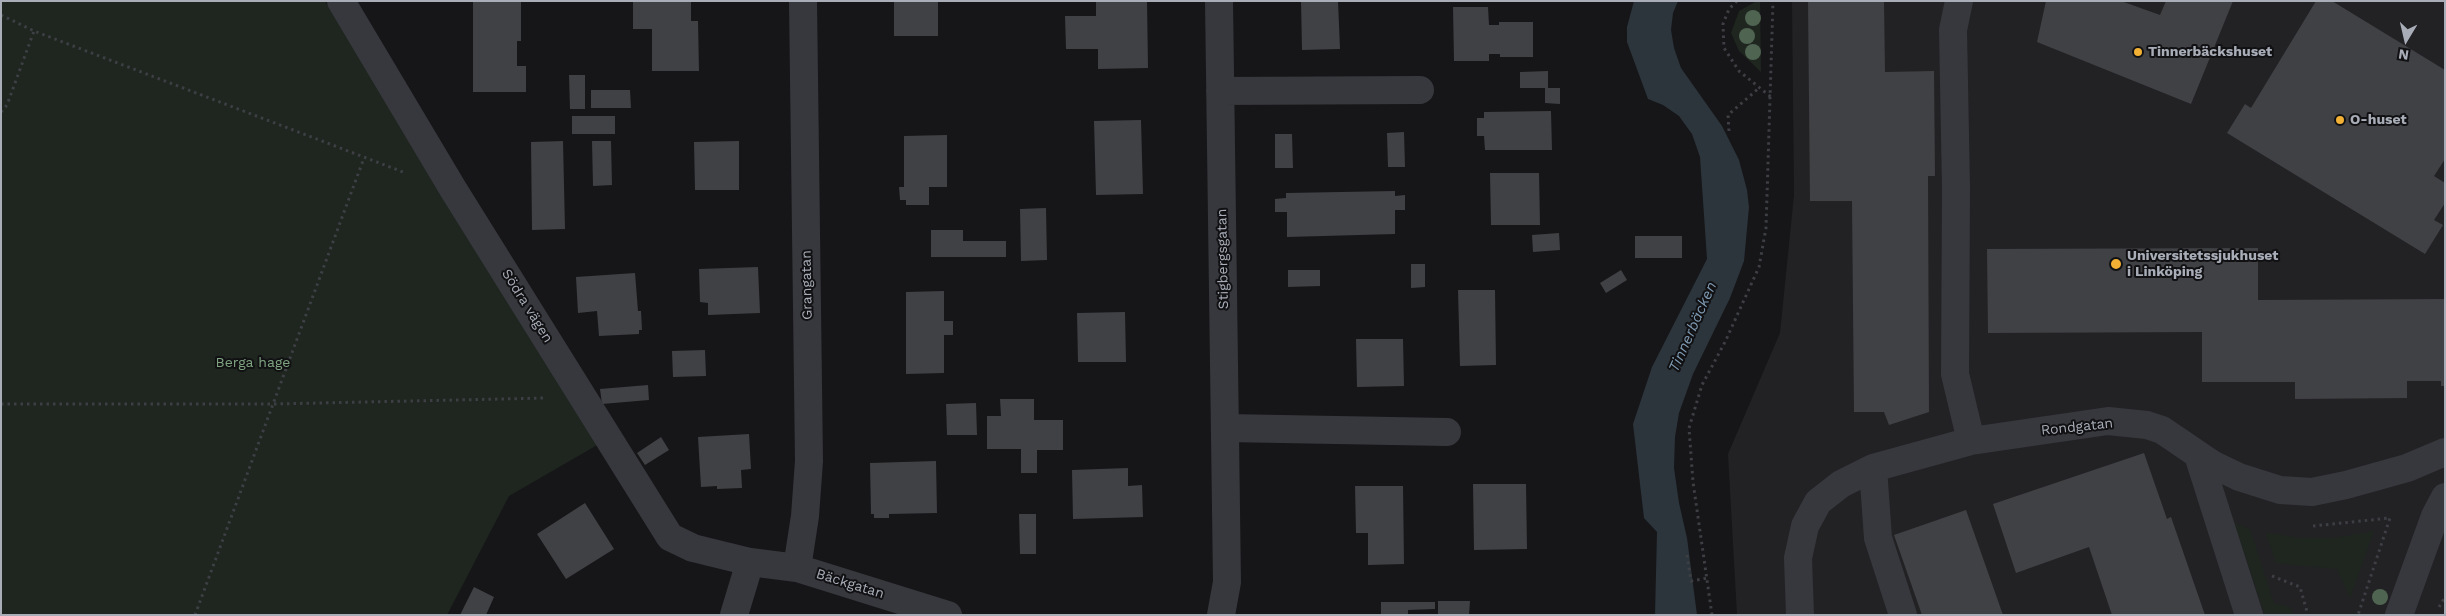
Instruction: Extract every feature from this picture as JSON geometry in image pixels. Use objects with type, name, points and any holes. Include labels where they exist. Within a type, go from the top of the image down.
[{"type":"street","name":"Södra vägen","points":[[341,1],[453,189],[584,397],[663,528],[670,537],[693,548],[750,562]]},
{"type":"street","name":"Grangatan","points":[[797,568],[805,516],[809,460],[804,1]]},
{"type":"street","name":"Stigbergsgatan","points":[[1219,1],[1227,582],[1221,615]]},
{"type":"street","points":[[1959,1],[1953,30],[1956,189],[1954,374],[1971,441]]},
{"type":"street","points":[[1220,91],[1420,90]]},
{"type":"street","name":"Rondgatan","points":[[1800,615],[1798,558],[1805,526],[1818,502],[1841,484],[1873,468],[1971,441],[2108,421],[2147,424],[2162,430],[2198,455],[2239,477],[2280,490],[2312,492],[2346,485],[2407,468],[2445,452]]},
{"type":"street","points":[[1226,428],[1447,432]]},
{"type":"street","points":[[2198,455],[2249,615]]},
{"type":"street","points":[[1873,468],[1878,538],[1903,615]]},
{"type":"street","points":[[2399,615],[2435,516],[2445,497]]},
{"type":"street","name":"Bäckgatan","points":[[750,562],[797,568],[948,615]]},
{"type":"street","points":[[734,615],[750,562]]},
{"type":"path","points":[[1737,1],[1729,9],[1723,24],[1724,48],[1740,70],[1759,88],[1772,97]]},
{"type":"path","points":[[1712,615],[1693,482],[1688,428],[1702,385],[1725,342],[1759,267],[1766,228],[1772,97],[1773,1]]},
{"type":"path","points":[[1,15],[34,31],[364,158],[453,189]]},
{"type":"path","points":[[1,112],[7,105],[34,31]]},
{"type":"path","points":[[1729,131],[1728,115],[1759,88]]},
{"type":"path","points":[[195,615],[364,158]]},
{"type":"path","points":[[1,404],[274,404],[584,397]]},
{"type":"path","points":[[2358,615],[2390,518]]},
{"type":"path","points":[[1687,555],[1690,581],[1708,578]]},
{"type":"path","points":[[2270,570],[2273,578],[2300,587],[2308,615]]},
{"type":"shaded area","name":"Universitetssjukhuset i Linköping","points":[[1792,1],[2445,1],[2445,615],[1737,615],[1728,454],[1780,333],[1794,195]]},
{"type":"green space","name":"Berga hage","points":[[1,1],[325,1],[599,444],[509,496],[447,615],[1,615]]},
{"type":"green space","points":[[1760,1],[1761,72],[1739,51],[1731,33],[1739,11]]},
{"type":"green space","points":[[2234,523],[2250,529],[2274,603],[2290,607],[2293,615],[2265,615]]},
{"type":"green space","points":[[2374,531],[2350,598],[2337,569],[2276,563],[2266,533],[2302,538],[2334,538]]},
{"type":"water","name":"Tinnerbäcken","points":[[1634,1],[1678,1],[1673,13],[1671,30],[1674,48],[1681,68],[1722,126],[1739,160],[1747,190],[1749,207],[1744,261],[1730,298],[1693,374],[1679,413],[1675,437],[1674,468],[1687,538],[1697,615],[1655,615],[1657,532],[1644,518],[1633,424],[1652,367],[1707,259],[1700,157],[1692,134],[1679,116],[1663,105],[1648,99],[1627,42],[1627,27]]},
{"type":"building","points":[[473,1],[521,1],[521,41],[517,41],[517,66],[526,66],[526,92],[473,92]]},
{"type":"building","points":[[633,1],[691,1],[691,21],[698,21],[699,71],[652,71],[652,29],[633,29]]},
{"type":"building","points":[[894,1],[938,1],[938,36],[894,36]]},
{"type":"building","points":[[1096,1],[1147,1],[1148,68],[1098,69],[1098,49],[1066,49],[1065,16],[1096,16]]},
{"type":"building","points":[[1301,1],[1338,1],[1340,49],[1302,50]]},
{"type":"building","points":[[1808,1],[1884,1],[1885,72],[1934,71],[1935,176],[1928,176],[1929,412],[1889,425],[1884,412],[1854,412],[1852,201],[1810,201]]},
{"type":"building","name":"Tinnerbäckshuset","points":[[2046,1],[2121,1],[2160,15],[2166,1],[2233,1],[2191,104],[2037,42]]},
{"type":"building","name":"O-huset","points":[[2316,1],[2332,1],[2445,70],[2445,159],[2434,176],[2445,183],[2445,203],[2434,220],[2443,225],[2425,254],[2227,133],[2245,104],[2251,108]]},
{"type":"building","points":[[1453,7],[1488,7],[1489,25],[1499,25],[1499,22],[1533,22],[1533,57],[1500,57],[1500,54],[1489,54],[1489,61],[1454,61]]},
{"type":"building","points":[[1548,71],[1548,88],[1560,88],[1560,104],[1545,103],[1545,88],[1520,88],[1520,72]]},
{"type":"building","points":[[569,75],[585,75],[585,109],[570,109]]},
{"type":"building","points":[[591,90],[630,90],[631,108],[591,108]]},
{"type":"building","points":[[1551,111],[1552,150],[1485,150],[1484,136],[1477,136],[1477,118],[1484,118],[1484,112]]},
{"type":"building","points":[[572,116],[615,116],[615,134],[572,134]]},
{"type":"building","points":[[1141,120],[1143,194],[1096,195],[1094,121]]},
{"type":"building","points":[[1404,132],[1405,167],[1388,167],[1387,133]]},
{"type":"building","points":[[1275,134],[1292,134],[1293,168],[1275,168]]},
{"type":"building","points":[[947,135],[947,187],[929,187],[929,205],[906,205],[906,200],[900,200],[899,187],[904,187],[904,136]]},
{"type":"building","points":[[563,141],[565,229],[532,230],[531,142]]},
{"type":"building","points":[[592,141],[611,141],[612,185],[593,186]]},
{"type":"building","points":[[739,141],[739,190],[695,190],[694,142]]},
{"type":"building","points":[[1490,173],[1539,173],[1540,225],[1491,225]]},
{"type":"building","points":[[1395,191],[1395,196],[1405,195],[1405,210],[1395,210],[1395,234],[1287,237],[1287,212],[1275,212],[1275,199],[1286,198],[1286,193]]},
{"type":"building","points":[[1046,208],[1047,260],[1021,261],[1020,209]]},
{"type":"building","points":[[931,230],[963,230],[963,241],[1006,241],[1006,257],[931,257]]},
{"type":"building","points":[[1559,233],[1560,250],[1533,252],[1532,235]]},
{"type":"building","points":[[1635,236],[1682,236],[1682,258],[1635,258]]},
{"type":"building","points":[[2258,248],[2258,300],[2445,299],[2445,386],[2441,386],[2441,381],[2407,381],[2407,398],[2295,399],[2295,382],[2202,382],[2202,332],[1988,333],[1987,249]]},
{"type":"building","points":[[1411,264],[1425,264],[1425,287],[1411,288]]},
{"type":"building","points":[[758,267],[760,313],[708,315],[708,303],[700,302],[699,269]]},
{"type":"building","points":[[1288,270],[1320,270],[1320,286],[1288,287]]},
{"type":"building","points":[[1621,270],[1627,280],[1606,293],[1600,283]]},
{"type":"building","points":[[635,273],[638,311],[641,311],[642,330],[639,330],[639,334],[599,336],[597,311],[578,313],[576,277]]},
{"type":"building","points":[[1458,290],[1495,290],[1496,365],[1460,366]]},
{"type":"building","points":[[944,291],[944,321],[953,321],[953,335],[944,335],[944,373],[906,374],[906,292]]},
{"type":"building","points":[[1125,312],[1126,362],[1078,362],[1077,313]]},
{"type":"building","points":[[1356,339],[1403,339],[1404,386],[1357,387]]},
{"type":"building","points":[[705,350],[706,376],[673,377],[672,351]]},
{"type":"building","points":[[648,385],[649,400],[602,404],[600,389]]},
{"type":"building","points":[[1000,399],[1034,399],[1034,420],[1063,420],[1063,450],[1037,450],[1037,473],[1021,473],[1021,449],[987,449],[987,416],[1001,416]]},
{"type":"building","points":[[976,403],[977,435],[947,435],[946,404]]},
{"type":"building","points":[[749,434],[751,469],[741,470],[742,488],[717,489],[717,486],[701,487],[698,437]]},
{"type":"building","points":[[661,437],[669,450],[645,465],[637,453]]},
{"type":"building","points":[[2144,453],[2167,519],[2171,517],[2205,615],[2112,615],[2089,547],[2016,573],[1993,504]]},
{"type":"building","points":[[936,461],[937,513],[889,514],[889,518],[874,518],[874,514],[871,514],[870,463]]},
{"type":"building","points":[[1128,468],[1128,486],[1142,485],[1143,517],[1073,519],[1072,470]]},
{"type":"building","points":[[1473,484],[1526,484],[1527,549],[1474,550]]},
{"type":"building","points":[[1355,486],[1403,486],[1404,564],[1368,565],[1368,533],[1356,533]]},
{"type":"building","points":[[585,503],[614,549],[566,579],[537,534]]},
{"type":"building","points":[[1966,510],[2003,615],[1922,615],[1894,535]]},
{"type":"building","points":[[1019,514],[1036,514],[1036,554],[1020,554]]},
{"type":"building","points":[[474,587],[494,597],[486,615],[460,615]]},
{"type":"building","points":[[1438,601],[1470,601],[1469,615],[1438,615]]},
{"type":"building","points":[[1381,602],[1435,602],[1435,609],[1408,610],[1408,615],[1381,615]]},
{"type":"place","name":"Tinnerbäckshuset","points":[[2138,52]]},
{"type":"place","name":"O-huset","points":[[2340,120]]},
{"type":"place","name":"Universitetssjukhuset i Linköping","points":[[2116,264]]}]
